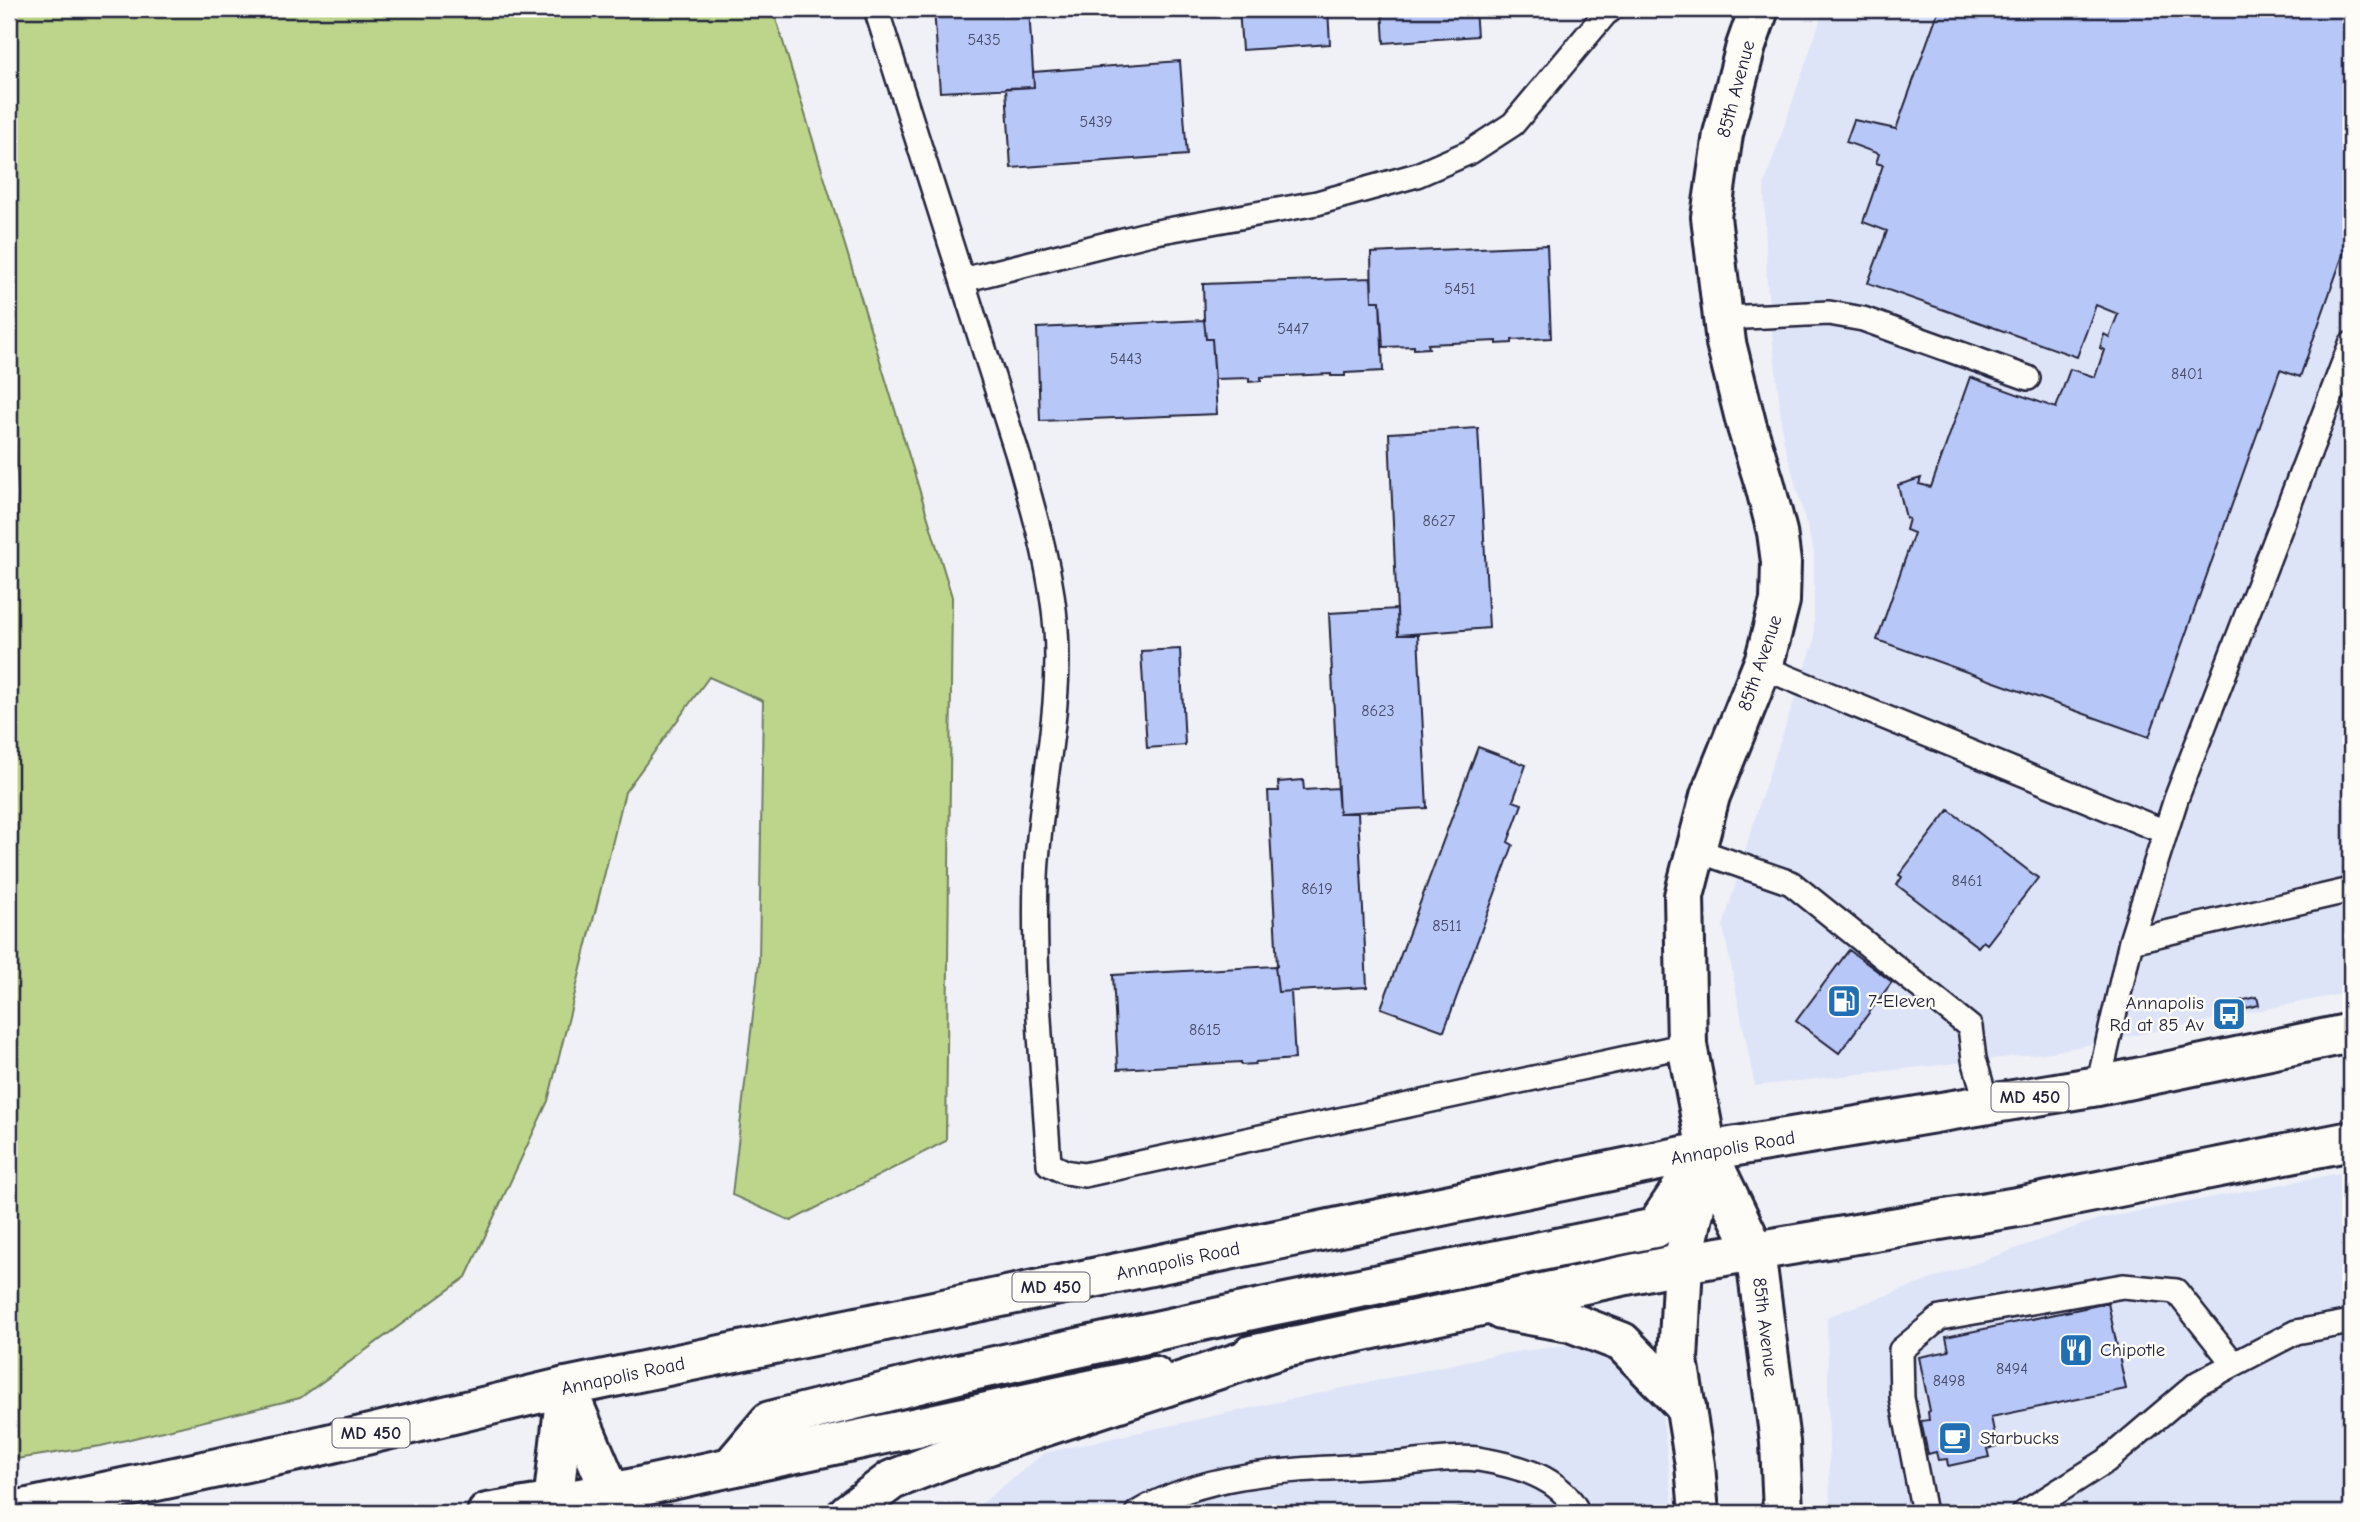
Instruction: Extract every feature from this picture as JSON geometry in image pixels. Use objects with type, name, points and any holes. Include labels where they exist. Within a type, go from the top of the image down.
[{"type":"main road","name":"85th Avenue","points":[[1759,9],[1746,46],[1723,134],[1711,217],[1726,343],[1777,532],[1781,562],[1780,601],[1762,667],[1710,796],[1684,897],[1687,1045],[1707,1151],[1755,1251],[1780,1442],[1783,1513]]},
{"type":"main road","name":"Annapolis Road","points":[[9,1512],[303,1450],[566,1387],[1707,1151],[2098,1086],[2351,1033]]},
{"type":"main road","points":[[488,1513],[613,1503],[731,1467],[1683,1263],[2023,1206],[2351,1141]]},
{"type":"main road","name":"85th Avenue","points":[[1699,1513],[1695,1465],[1678,1360],[1683,1263],[1707,1151]]},
{"type":"main road","points":[[731,1467],[770,1421],[958,1374],[1655,1228],[1707,1151]]},
{"type":"main road","points":[[1478,1306],[1570,1322],[1622,1342],[1686,1407]]},
{"type":"main road","points":[[848,1513],[892,1480],[943,1460],[1283,1348]]},
{"type":"main road","points":[[566,1387],[613,1503]]},
{"type":"main road","points":[[554,1508],[566,1387]]},
{"type":"lane","points":[[876,9],[1038,526],[1056,629],[1054,715],[1036,876],[1036,956],[1049,1164],[1065,1172],[1084,1174],[1687,1045]]},
{"type":"lane","points":[[963,280],[1151,233],[1317,203],[1417,175],[1470,152],[1513,124],[1612,9]]},
{"type":"lane","points":[[1723,318],[1829,313],[1863,319],[2028,378]]},
{"type":"lane","points":[[2098,1086],[2131,941],[2176,799],[2351,344]]},
{"type":"lane","points":[[1762,667],[2165,832]]},
{"type":"lane","points":[[1696,849],[1791,883],[1970,1027],[1974,1059],[1987,1104]]},
{"type":"lane","points":[[2131,941],[2351,890]]},
{"type":"lane","points":[[1924,1513],[1902,1398],[1901,1350],[1940,1318],[2123,1286],[2176,1291],[2234,1364]]},
{"type":"lane","points":[[2024,1513],[2106,1461],[2198,1383],[2296,1332],[2351,1322]]},
{"type":"lane","points":[[1137,1513],[1182,1493],[1223,1480],[1276,1472],[1474,1459],[1525,1469],[1552,1483],[1578,1513]]},
{"type":"shaded area","points":[[1824,9],[2351,9],[2351,992],[2052,1052],[1755,1086],[1723,926],[1760,801],[1814,642],[1814,552],[1783,439],[1767,284],[1764,185]]},
{"type":"shaded area","points":[[2351,1171],[2351,1513],[1830,1513],[1827,1317],[2098,1219]]},
{"type":"shaded area","points":[[1590,1342],[1659,1388],[1674,1513],[970,1513],[1044,1453],[1494,1355]]},
{"type":"green space","points":[[9,9],[773,9],[952,597],[946,1141],[791,1221],[732,1195],[759,963],[763,701],[709,677],[625,792],[548,1101],[466,1277],[300,1398],[101,1446],[9,1460],[9,687],[18,494],[9,321]]},
{"type":"building","points":[[934,9],[1029,9],[1034,87],[940,92]]},
{"type":"building","points":[[1239,9],[1328,9],[1330,44],[1242,50]]},
{"type":"building","points":[[1382,9],[1475,9],[1477,36],[1384,43]]},
{"type":"building","points":[[1939,9],[2351,9],[2351,232],[2300,377],[2280,370],[2149,737],[1877,640],[1914,533],[1906,530],[1909,519],[1906,518],[1898,485],[1921,478],[1919,484],[1931,487],[1970,377],[2056,408],[2070,369],[2095,377],[2104,350],[2100,348],[2104,334],[2109,337],[2118,314],[2096,305],[2077,357],[1868,283],[1887,231],[1863,222],[1883,165],[1876,163],[1879,154],[1846,142],[1854,120],[1896,129]]},
{"type":"building","points":[[1180,61],[1187,155],[1011,168],[1006,88],[1034,87],[1033,72]]},
{"type":"building","points":[[1547,245],[1551,338],[1512,340],[1512,343],[1497,344],[1497,341],[1428,344],[1429,348],[1414,349],[1414,346],[1383,347],[1380,301],[1372,301],[1371,253]]},
{"type":"building","points":[[1371,278],[1372,301],[1380,301],[1383,371],[1345,373],[1345,376],[1331,374],[1261,377],[1261,381],[1249,382],[1249,378],[1215,379],[1212,339],[1206,339],[1203,284]]},
{"type":"building","points":[[1204,320],[1206,339],[1212,339],[1217,414],[1040,421],[1037,328]]},
{"type":"building","points":[[1478,428],[1489,628],[1398,635],[1389,433]]},
{"type":"building","points":[[1397,609],[1398,635],[1418,635],[1427,808],[1339,813],[1329,613]]},
{"type":"building","points":[[1180,649],[1185,745],[1147,748],[1141,651]]},
{"type":"building","points":[[1478,747],[1526,765],[1513,801],[1522,804],[1508,842],[1513,845],[1444,1031],[1381,1008]]},
{"type":"building","points":[[1303,780],[1304,790],[1337,788],[1339,813],[1358,813],[1367,987],[1278,992],[1268,791],[1279,791],[1278,782]]},
{"type":"building","points":[[1949,810],[2038,878],[1987,944],[1983,941],[1978,947],[1897,885],[1902,877],[1899,875]]},
{"type":"building","name":"7-Eleven","points":[[1849,950],[1892,982],[1839,1053],[1796,1021]]},
{"type":"building","points":[[1275,966],[1278,992],[1291,992],[1295,1059],[1241,1065],[1241,1062],[1118,1069],[1113,975]]},
{"type":"building","points":[[2257,997],[2259,1005],[2238,1010],[2236,1002]]},
{"type":"building","points":[[2108,1303],[2126,1389],[1991,1417],[1997,1446],[1987,1449],[1989,1457],[1948,1466],[1947,1459],[1938,1460],[1936,1452],[1928,1454],[1921,1421],[1929,1420],[1930,1411],[1919,1357],[1949,1351],[1946,1337]]},
{"type":"building","points":[[1467,1507],[1476,1513],[1434,1513]]},
{"type":"place","name":"7-Eleven","points":[[1844,1001]]},
{"type":"place","name":"Annapolis Rd at 85 Av","points":[[2229,1014]]},
{"type":"place","name":"Chipotle","points":[[2076,1350]]},
{"type":"place","name":"Starbucks","points":[[1955,1438]]}]
